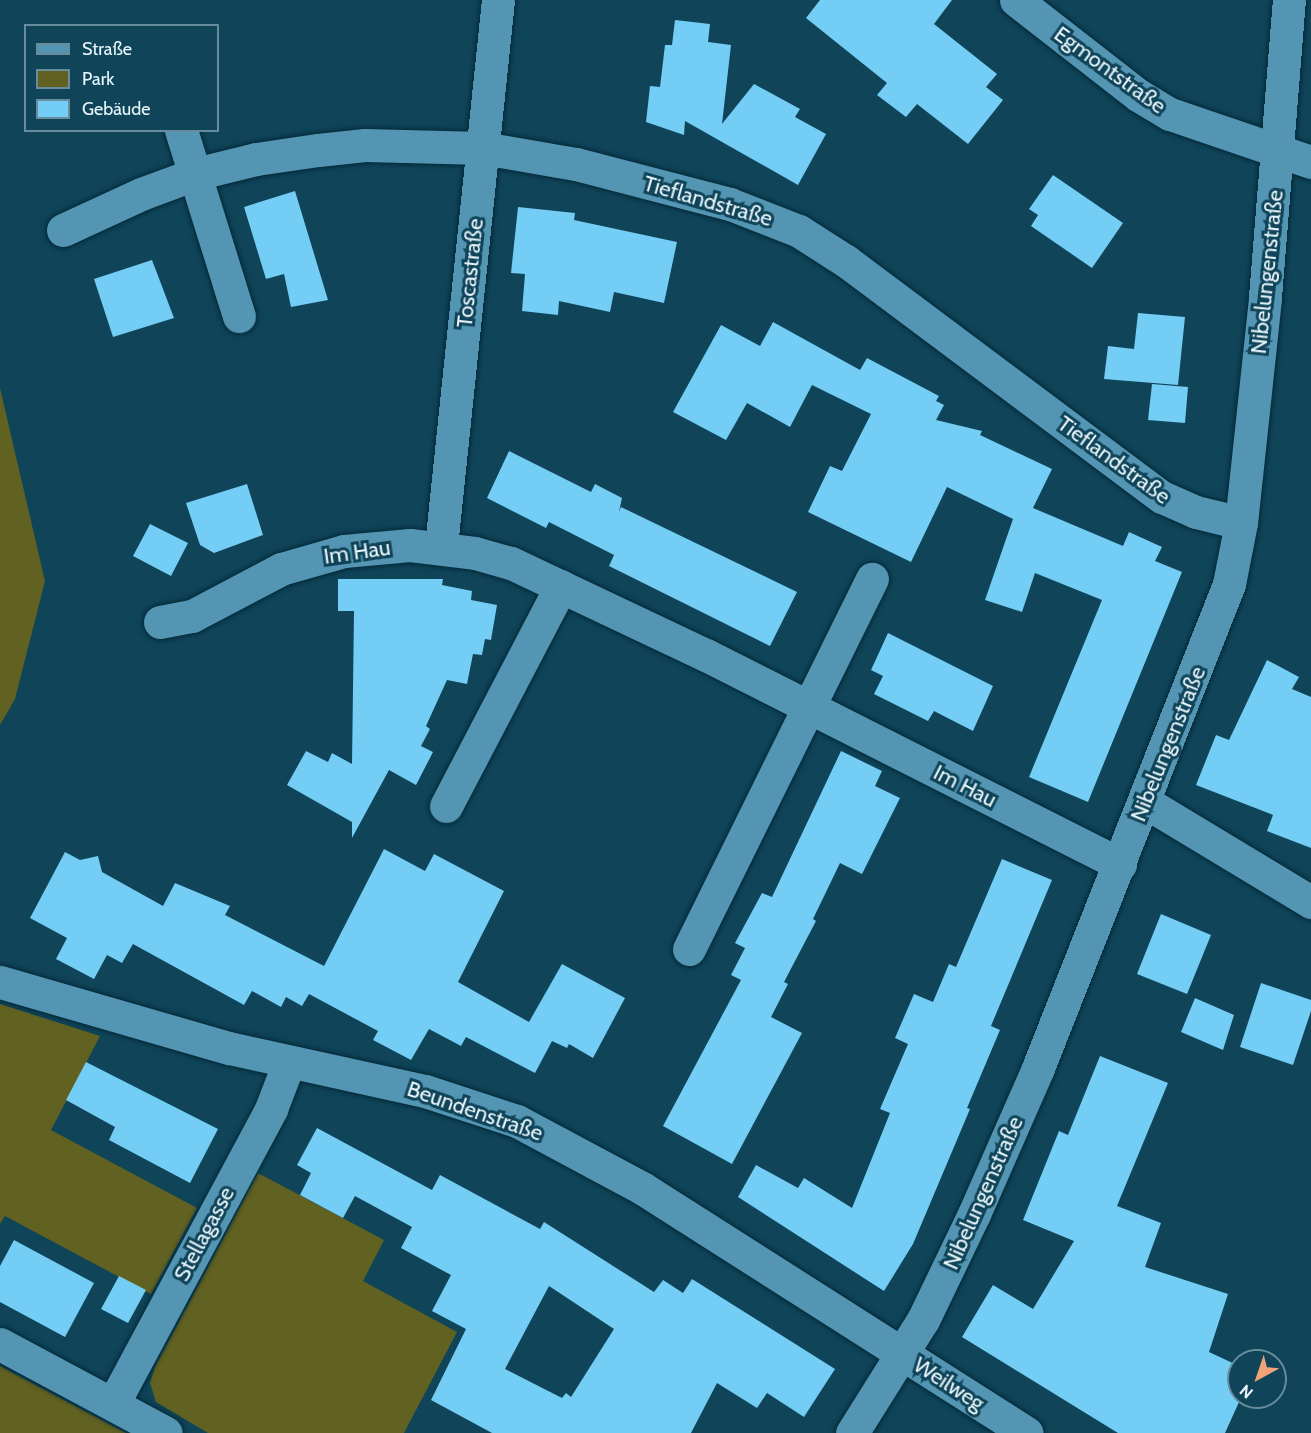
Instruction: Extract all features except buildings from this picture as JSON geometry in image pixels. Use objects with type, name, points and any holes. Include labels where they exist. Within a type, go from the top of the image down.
[{"type":"street","name":"Toscastraße","points":[[441,546],[498,0]]},
{"type":"street","name":"Egmontstraße","points":[[1016,0],[1138,96],[1170,114],[1279,149],[1311,162]]},
{"type":"street","name":"Nibelungenstraße","points":[[852,1433],[902,1355],[974,1214],[1210,642],[1229,584],[1242,524],[1279,149],[1289,0]]},
{"type":"street","points":[[182,132],[239,316]]},
{"type":"street","name":"Tieflandstraße","points":[[63,230],[141,194],[195,174],[256,159],[365,146],[483,148],[576,164],[730,204],[799,231],[846,261],[1162,497],[1196,512],[1242,524]]},
{"type":"street","name":"Im Hau","points":[[160,622],[192,616],[250,583],[313,558],[381,546],[441,546],[511,564],[561,586],[809,706],[1120,864]]},
{"type":"street","points":[[689,949],[872,579]]},
{"type":"street","points":[[446,806],[561,586]]},
{"type":"street","points":[[1145,802],[1311,902]]},
{"type":"street","name":"Beundenstraße","points":[[0,982],[120,1018],[289,1062],[425,1091],[517,1121],[561,1142],[642,1188],[902,1355]]},
{"type":"street","name":"Stellagasse","points":[[113,1404],[271,1109],[289,1062]]},
{"type":"street","points":[[0,1344],[166,1433]]},
{"type":"street","name":"Weilweg","points":[[902,1355],[1026,1433]]},
{"type":"green space","points":[[0,388],[45,581],[15,699],[0,725]]},
{"type":"green space","points":[[0,1004],[100,1036],[51,1130],[197,1208],[151,1294],[5,1216],[0,1224]]},
{"type":"green space","points":[[258,1173],[384,1240],[363,1281],[457,1332],[404,1433],[208,1433],[156,1402],[150,1383],[155,1367]]},
{"type":"green space","points":[[0,1366],[126,1433],[0,1433]]}]
